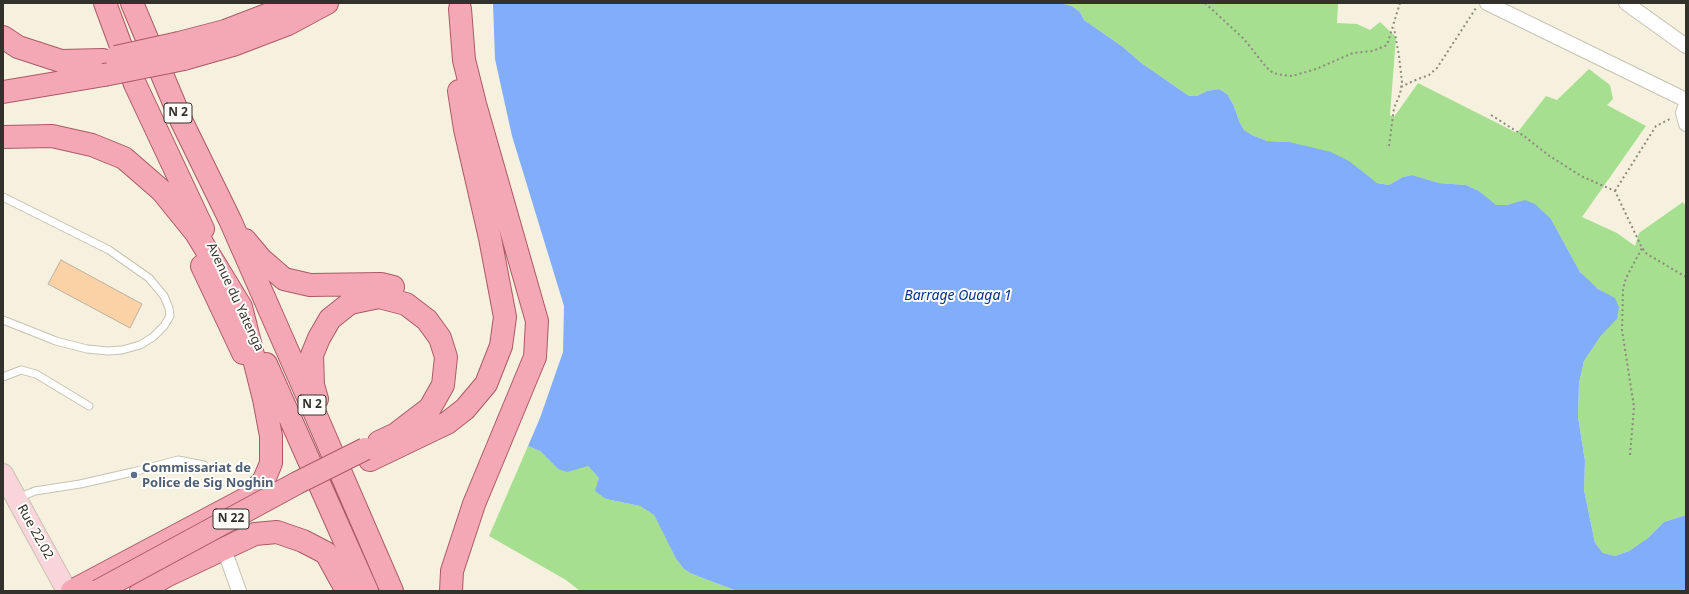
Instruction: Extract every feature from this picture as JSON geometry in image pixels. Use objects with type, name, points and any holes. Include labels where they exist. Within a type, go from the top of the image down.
[{"type":"main road","name":"Avenue du Yatenga","points":[[105,3],[135,84],[165,150],[241,307],[367,591]]},
{"type":"main road","name":"Avenue du Yatenga","points":[[132,3],[182,122],[230,220],[392,591]]},
{"type":"main road","points":[[146,3],[165,82]]},
{"type":"main road","points":[[182,51],[225,31],[285,8],[293,3]]},
{"type":"main road","points":[[3,92],[103,67],[182,51],[233,45],[288,24],[327,3]]},
{"type":"main road","points":[[368,455],[410,441],[447,423],[465,409],[486,384],[501,346],[505,317],[490,238],[465,129],[454,61],[461,6]]},
{"type":"main road","points":[[452,591],[452,571],[474,504],[534,357],[537,321],[464,60],[461,6]]},
{"type":"main road","points":[[3,37],[18,47],[61,60],[103,67]]},
{"type":"main road","points":[[3,138],[52,136],[92,145],[124,158],[162,191],[196,233],[241,307],[264,399],[271,436],[271,463],[264,480],[249,497],[72,591]]},
{"type":"main road","points":[[3,144],[52,136]]},
{"type":"main road","points":[[162,191],[184,229],[264,399]]},
{"type":"main road","points":[[230,220],[261,259],[284,279],[310,285],[381,284],[414,291],[440,314],[454,336],[461,360],[454,396],[439,417],[410,441]]},
{"type":"main road","points":[[330,448],[313,385],[312,355],[319,338],[330,320],[350,303],[379,297],[406,304],[427,320],[440,338],[446,357],[443,386],[430,408],[368,455]]},
{"type":"main road","name":"N 22","points":[[98,591],[297,483],[368,455]]},
{"type":"main road","name":"N 22","points":[[116,591],[368,455]]},
{"type":"main road","points":[[141,591],[166,576],[255,534],[277,532],[303,541],[326,553],[347,591]]},
{"type":"street","points":[[1626,3],[1686,46]]},
{"type":"street","points":[[1483,4],[1685,110]]},
{"type":"street","name":"Rue 22.02","points":[[3,474],[67,591]]},
{"type":"street","points":[[224,549],[239,591]]},
{"type":"lane","points":[[3,197],[109,250],[149,278],[164,296],[169,308],[170,316],[164,326],[153,338],[140,345],[122,350],[108,351],[87,349],[56,341],[3,320]]},
{"type":"lane","points":[[3,378],[21,370],[36,374],[89,406]]},
{"type":"lane","points":[[17,499],[35,491],[80,484],[178,460],[204,466]]},
{"type":"path","points":[[1205,3],[1244,39],[1266,67],[1273,73],[1292,76],[1302,74],[1353,52],[1379,49],[1387,45],[1400,3]]},
{"type":"path","points":[[1401,88],[1413,81],[1429,75],[1437,68],[1483,4]]},
{"type":"path","points":[[1389,146],[1394,108],[1402,82],[1400,56],[1394,26]]},
{"type":"path","points":[[1615,191],[1656,126],[1660,122],[1685,110]]},
{"type":"path","points":[[1491,115],[1581,176],[1615,191],[1642,248],[1647,254],[1686,277]]},
{"type":"path","points":[[1630,455],[1634,407],[1622,330],[1623,289],[1626,278],[1642,248]]},
{"type":"green space","points":[[1060,3],[1338,3],[1337,23],[1357,24],[1370,30],[1380,22],[1396,37],[1390,115],[1394,117],[1418,83],[1517,133],[1546,96],[1557,100],[1589,69],[1610,85],[1613,99],[1607,105],[1646,126],[1582,217],[1617,233],[1635,246],[1639,233],[1683,202],[1686,207],[1686,515],[1664,522],[1648,538],[1629,551],[1615,556],[1603,553],[1595,543],[1584,490],[1585,461],[1578,417],[1579,383],[1584,361],[1600,337],[1617,319],[1605,294],[1588,281],[1580,272],[1551,219],[1515,203],[1495,205],[1479,191],[1466,185],[1439,183],[1412,175],[1403,177],[1389,185],[1377,183],[1368,177],[1289,142],[1267,141],[1252,135],[1244,130],[1227,94],[1219,89],[1207,91],[1197,96],[1189,96],[1084,20],[1080,12],[1072,6]]},
{"type":"green space","points":[[528,446],[540,451],[558,469],[588,466],[599,478],[606,499],[640,506],[654,515],[676,559],[684,569],[692,574],[737,591],[580,591],[566,580],[489,536]]},
{"type":"water","name":"Barrage Ouaga 1","points":[[493,3],[1064,4],[1072,6],[1080,12],[1084,20],[1189,96],[1197,96],[1207,91],[1219,89],[1227,94],[1244,130],[1252,135],[1267,141],[1289,142],[1331,152],[1349,161],[1377,183],[1389,185],[1403,177],[1412,175],[1439,183],[1466,185],[1479,191],[1496,205],[1507,205],[1525,200],[1535,204],[1551,219],[1580,272],[1598,289],[1615,298],[1619,307],[1617,319],[1600,337],[1584,361],[1579,383],[1578,417],[1585,461],[1584,490],[1595,543],[1603,553],[1615,556],[1629,551],[1648,538],[1664,522],[1686,515],[1686,591],[737,591],[692,574],[684,569],[676,559],[654,515],[640,506],[606,499],[595,491],[599,478],[588,466],[567,472],[558,469],[540,451],[528,446],[540,418],[563,352],[564,306],[512,136],[495,59]]},
{"type":"building","points":[[61,260],[142,304],[130,328],[48,284]]},
{"type":"place","name":"Commissariat de Police de Sig Noghin","points":[[134,475]]}]
